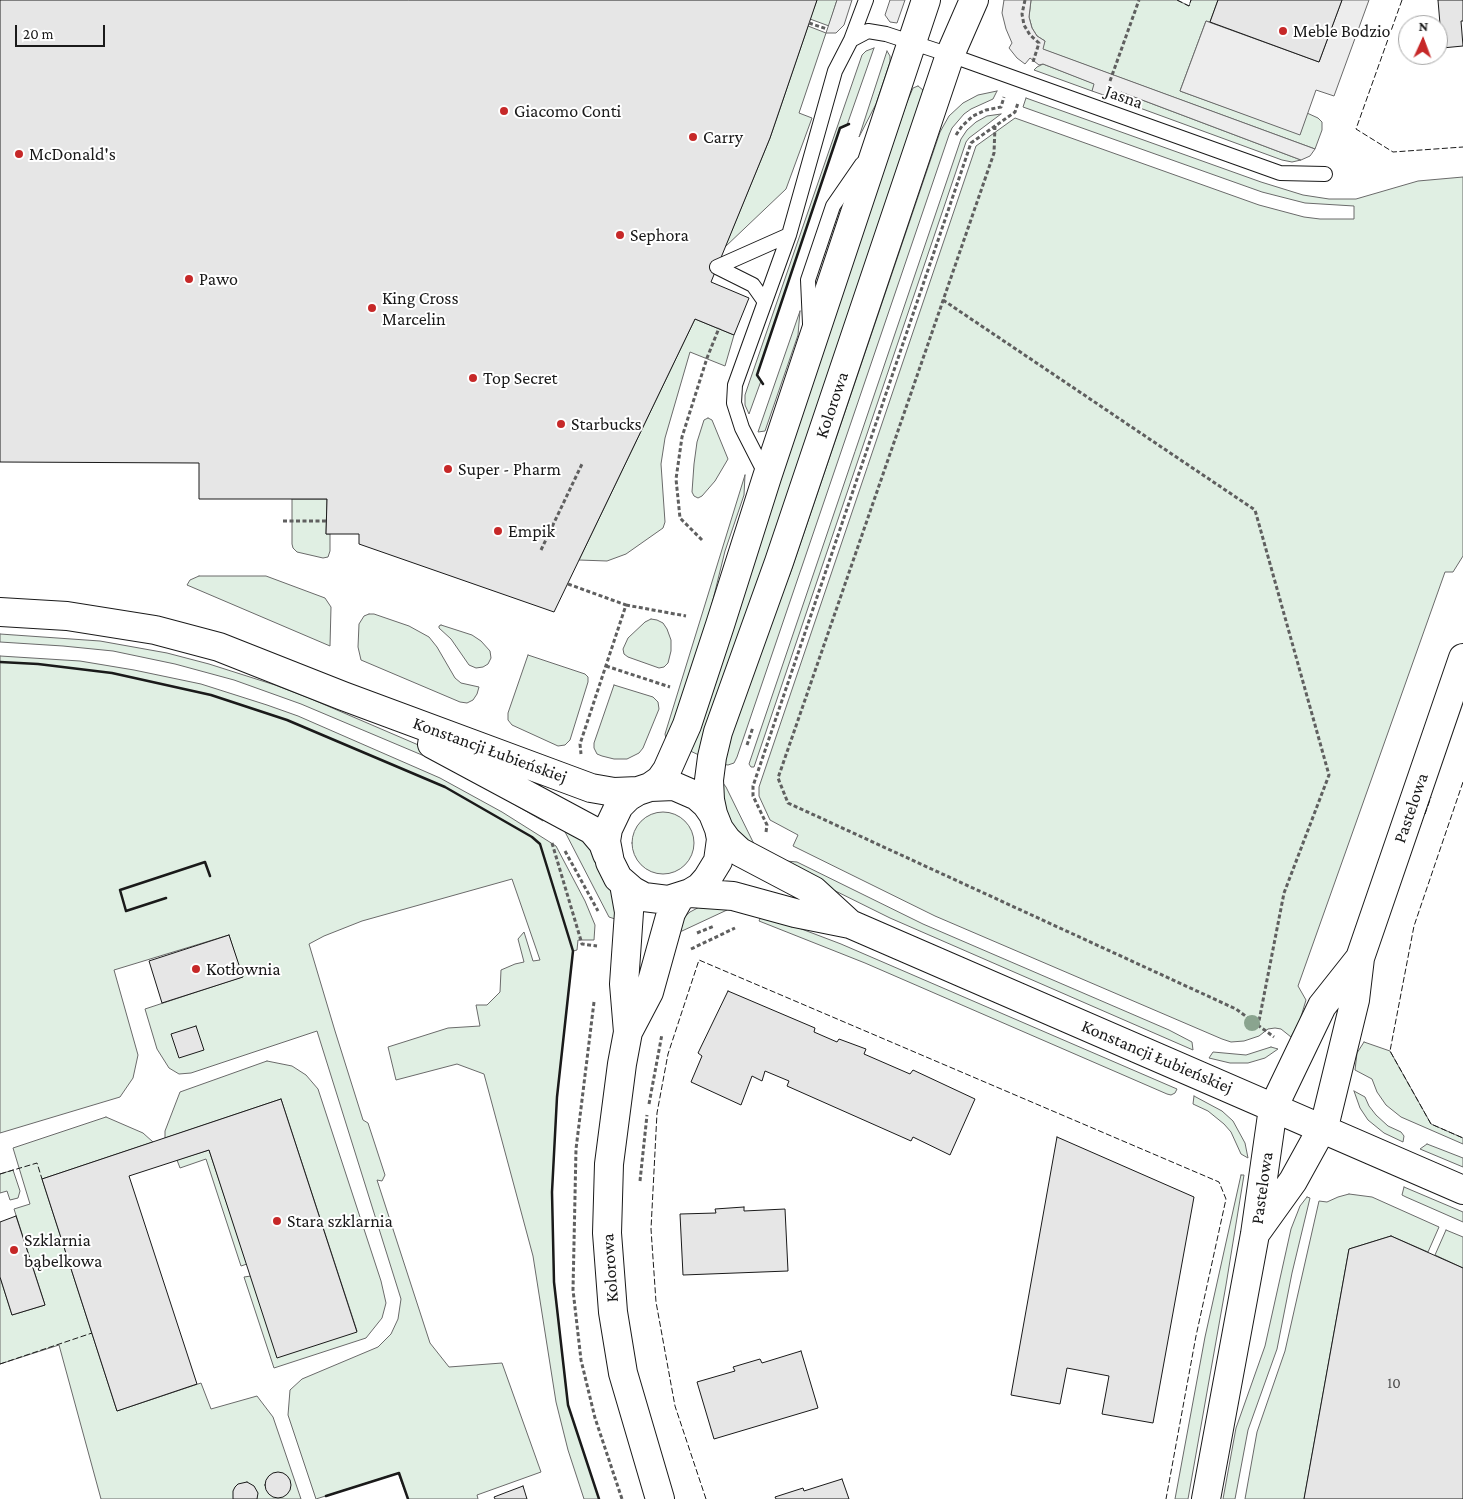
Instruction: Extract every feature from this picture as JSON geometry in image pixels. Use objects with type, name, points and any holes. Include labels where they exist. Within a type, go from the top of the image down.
[{"type":"street","points":[[644,789],[662,785],[686,790],[702,800],[716,821],[720,850],[716,866],[700,887],[685,895],[668,900],[644,897],[624,884],[613,870],[607,854],[607,835],[612,817],[623,802],[644,789],[657,783],[667,770],[687,725],[767,477],[926,0]]},
{"type":"street","name":"Kolorowa","points":[[716,821],[710,800],[709,780],[718,732],[779,562],[950,56],[974,0]]},
{"type":"street","name":"Konstancji Łubieńskiej","points":[[0,612],[67,616],[156,630],[219,647],[343,696],[591,788],[614,792],[644,789]]},
{"type":"street","name":"Pastelowa","points":[[1255,1234],[1294,1181],[1322,1130],[1355,1000],[1360,958],[1463,658]]},
{"type":"street","name":"Konstancji Łubieńskiej","points":[[343,696],[592,830],[607,854]]},
{"type":"street","name":"Konstancji Łubieńskiej","points":[[716,821],[727,840],[740,852],[814,891],[850,924]]},
{"type":"street","name":"Kolorowa","points":[[624,884],[629,912],[624,984],[628,1032],[622,1064],[610,1164],[607,1232],[613,1312],[623,1373],[660,1499]]},
{"type":"street","name":"Konstancji Łubieńskiej","points":[[685,895],[716,894],[741,897],[795,913],[850,924],[1463,1190]]},
{"type":"street","name":"Kolorowa","points":[[628,1032],[649,992],[671,913],[685,895]]},
{"type":"street","name":"Pastelowa","points":[[1206,1499],[1255,1234],[1273,1108],[1322,1006],[1360,958]]},
{"type":"lane","points":[[767,477],[742,428],[734,403],[735,385],[789,235],[835,71],[851,40],[866,0]]},
{"type":"lane","name":"Jasna","points":[[851,40],[868,31],[886,34],[1280,173],[1325,174]]},
{"type":"lane","points":[[765,302],[753,285],[717,267],[789,235]]},
{"type":"path","points":[[1025,0],[1022,14],[1024,25],[1039,44],[1038,48]]},
{"type":"path","points":[[1110,81],[1139,0]]},
{"type":"path","points":[[809,23],[827,29]]},
{"type":"path","points":[[954,139],[962,126],[973,116],[986,110],[1001,107],[1006,92]]},
{"type":"path","points":[[767,826],[753,796],[753,786],[971,143],[1008,116]]},
{"type":"path","points":[[996,126],[994,153],[778,778],[788,803],[1236,1009],[1274,1037]]},
{"type":"path","points":[[943,300],[1255,510],[1329,775],[1284,893],[1258,1026]]},
{"type":"path","points":[[702,540],[680,518],[676,479],[682,437],[707,358],[719,328]]},
{"type":"path","points":[[541,550],[582,464]]},
{"type":"path","points":[[284,521],[327,521]]},
{"type":"path","points":[[568,584],[626,605],[686,616]]},
{"type":"path","points":[[581,763],[580,744],[626,605]]},
{"type":"path","points":[[606,666],[671,687]]},
{"type":"path","points":[[745,751],[755,723]]},
{"type":"path","points":[[552,842],[582,944]]},
{"type":"path","points":[[564,848],[600,916]]},
{"type":"path","points":[[690,936],[716,925]]},
{"type":"path","points":[[690,950],[738,927]]},
{"type":"path","points":[[648,1105],[663,1032]]},
{"type":"path","points":[[639,1189],[648,1114]]},
{"type":"green space","points":[[817,0],[837,0],[829,26],[810,19]]},
{"type":"green space","points":[[1031,0],[1177,0],[1189,6],[1191,0],[1218,0],[1210,22],[1206,21],[1180,91],[1300,134],[1307,113],[1322,122],[1322,130],[1315,149],[1042,49],[1045,41],[1037,36],[1032,28],[1029,17]]},
{"type":"green space","points":[[808,26],[826,33],[799,113],[812,118],[786,189],[725,247],[770,138]]},
{"type":"green space","points":[[874,48],[847,125],[840,128],[757,375],[761,381],[749,414],[745,405],[745,395],[748,386],[862,55]]},
{"type":"green space","points":[[887,51],[890,56],[890,62],[876,104],[859,137]]},
{"type":"green space","points":[[1043,64],[1095,84],[1092,91],[1034,70]]},
{"type":"green space","points":[[918,86],[923,90],[923,94],[701,756],[686,749],[907,102],[913,88]]},
{"type":"green space","points":[[997,91],[993,99],[964,114],[952,128],[949,135],[737,757],[734,763],[728,765],[721,764],[761,640],[790,574],[940,132],[949,116],[963,103],[978,95]]},
{"type":"green space","points":[[1121,92],[1301,160],[1292,162],[1282,160],[1118,100]]},
{"type":"green space","points":[[1026,98],[1261,182],[1303,195],[1329,199],[1356,199],[1418,181],[1463,177],[1463,556],[1453,572],[1445,572],[1298,986],[1306,1000],[1300,1020],[1291,1037],[1281,1029],[1275,1028],[1268,1029],[1259,1036],[1244,1041],[1231,1042],[1222,1039],[935,916],[793,846],[798,835],[770,820],[759,796],[759,787],[976,146],[1015,118],[1259,205],[1304,217],[1354,219],[1354,206],[1305,203],[1262,192],[1023,107]]},
{"type":"green space","points":[[1001,114],[966,142],[754,767],[751,767],[749,764],[961,139],[976,122],[987,116]]},
{"type":"green space","points":[[800,311],[798,335],[765,431],[758,432]]},
{"type":"green space","points":[[695,319],[734,335],[725,366],[690,352],[665,438],[661,464],[665,522],[663,528],[626,554],[607,561],[579,560]]},
{"type":"green space","points":[[708,418],[712,420],[728,459],[715,481],[698,498],[692,492],[694,464],[697,442],[704,420]]},
{"type":"green space","points":[[745,475],[744,495],[725,551],[706,628],[684,704],[666,739],[665,734]]},
{"type":"green space","points":[[292,499],[327,499],[326,534],[330,534],[328,557],[323,558],[297,552],[293,548]]},
{"type":"green space","points":[[199,576],[266,576],[325,598],[331,607],[330,646],[187,585],[190,580]]},
{"type":"green space","points":[[369,614],[409,626],[429,637],[455,678],[461,683],[479,687],[473,700],[467,703],[460,702],[361,660],[358,647],[359,624],[364,616]]},
{"type":"green space","points":[[651,619],[663,623],[671,640],[668,663],[664,667],[659,668],[624,654],[623,649],[628,638],[645,622]]},
{"type":"green space","points":[[441,625],[472,635],[481,641],[490,651],[491,658],[488,664],[476,668],[469,665],[451,639],[439,628]]},
{"type":"green space","points":[[0,634],[100,641],[167,653],[275,685],[451,759],[547,814],[543,821],[448,766],[301,704],[234,680],[175,664],[113,651],[0,642]]},
{"type":"green space","points":[[528,655],[585,674],[588,677],[570,740],[565,745],[558,746],[512,725],[508,720],[508,713]]},
{"type":"green space","points":[[0,656],[80,661],[134,670],[201,684],[267,705],[298,716],[440,778],[502,812],[556,846],[585,901],[595,925],[594,940],[578,940],[577,950],[573,951],[557,1097],[552,1192],[554,1282],[568,1405],[599,1499],[584,1499],[568,1450],[556,1402],[533,1256],[484,1074],[457,1064],[396,1080],[388,1047],[448,1028],[480,1026],[476,1005],[487,1005],[500,992],[501,970],[524,962],[518,939],[524,932],[533,961],[540,960],[512,879],[362,921],[309,944],[363,1120],[368,1123],[385,1175],[382,1181],[377,1180],[430,1343],[449,1367],[502,1363],[541,1472],[477,1495],[478,1499],[408,1499],[398,1473],[316,1499],[288,1415],[290,1390],[302,1379],[378,1347],[391,1334],[398,1319],[401,1299],[317,1031],[191,1073],[179,1074],[169,1068],[157,1049],[145,1009],[242,977],[229,935],[114,970],[138,1055],[133,1078],[120,1097],[0,1133]]},
{"type":"green space","points":[[614,685],[653,697],[658,702],[659,709],[643,748],[639,753],[627,759],[614,759],[602,756],[597,754],[594,748],[594,743]]},
{"type":"green space","points":[[723,783],[755,846],[747,845],[723,812]]},
{"type":"green space","points":[[663,812],[675,814],[685,821],[692,831],[694,843],[692,855],[685,865],[675,872],[663,874],[651,872],[641,865],[634,855],[632,843],[634,831],[641,821],[651,814]]},
{"type":"green space","points":[[563,828],[586,841],[611,891],[618,920],[609,917]]},
{"type":"green space","points":[[786,861],[797,862],[923,924],[1169,1030],[1192,1042],[1193,1050],[890,918],[783,865]]},
{"type":"green space","points":[[705,904],[733,905],[727,910],[676,932],[683,918]]},
{"type":"green space","points":[[762,914],[841,944],[1177,1089],[1171,1095],[1167,1094],[865,963],[759,921]]},
{"type":"green space","points":[[1364,1042],[1390,1051],[1431,1124],[1463,1138],[1463,1144],[1401,1117],[1386,1105],[1377,1092],[1372,1079],[1355,1070],[1357,1053]]},
{"type":"green space","points":[[1271,1047],[1278,1049],[1265,1058],[1248,1063],[1230,1063],[1209,1058],[1213,1052],[1246,1055]]},
{"type":"green space","points":[[267,1061],[292,1066],[306,1075],[318,1089],[381,1281],[386,1303],[382,1318],[366,1338],[274,1368],[244,1277],[251,1276],[357,1331],[281,1099],[165,1138],[165,1131],[180,1092]]},
{"type":"green space","points":[[1354,1091],[1365,1097],[1376,1115],[1388,1126],[1401,1132],[1404,1136],[1403,1142],[1384,1133],[1368,1120],[1360,1108]]},
{"type":"green space","points":[[1194,1096],[1222,1111],[1233,1121],[1245,1143],[1248,1158],[1241,1154],[1231,1132],[1224,1124],[1208,1111],[1193,1104]]},
{"type":"green space","points":[[106,1117],[143,1133],[153,1142],[42,1179],[117,1411],[201,1383],[211,1409],[257,1396],[273,1417],[301,1499],[101,1499],[59,1345],[0,1364],[0,1277],[12,1315],[45,1305],[14,1209],[30,1204],[13,1148]]},
{"type":"green space","points":[[1427,1144],[1463,1158],[1463,1167],[1420,1149]]},
{"type":"green space","points":[[209,1150],[247,1264],[241,1266],[206,1159],[180,1168],[177,1160]]},
{"type":"green space","points":[[13,1170],[20,1191],[18,1198],[10,1200],[7,1191],[0,1193],[0,1174]]},
{"type":"green space","points":[[1241,1175],[1244,1175],[1188,1499],[1175,1499],[1205,1337]]},
{"type":"green space","points":[[1404,1187],[1463,1212],[1463,1222],[1402,1195]]},
{"type":"green space","points":[[1349,1194],[1372,1197],[1439,1227],[1428,1252],[1391,1236],[1349,1249],[1304,1499],[1245,1499],[1257,1432],[1285,1351],[1319,1201],[1327,1202]]},
{"type":"green space","points":[[1307,1197],[1310,1198],[1292,1273],[1277,1349],[1248,1430],[1235,1499],[1223,1499],[1236,1428],[1265,1346],[1291,1229],[1300,1206]]},
{"type":"green space","points":[[1446,1230],[1463,1237],[1463,1268],[1435,1255]]},
{"type":"shaded area","points":[[837,0],[852,0],[844,25],[836,33],[826,33]]},
{"type":"shaded area","points":[[890,0],[905,0],[897,23],[890,22],[885,15]]},
{"type":"shaded area","points":[[1004,0],[1031,0],[1029,17],[1032,28],[1037,36],[1045,41],[1043,49],[1315,149],[1310,156],[1301,160],[1121,92],[1118,100],[1092,91],[1094,84],[1043,64],[1039,65],[1030,58],[1025,64],[1009,48],[1012,43],[1002,13]]},
{"type":"shaded area","points":[[1342,0],[1369,0],[1334,96],[1316,90],[1300,135],[1180,91],[1206,21],[1319,62]]},
{"type":"building","name":"King Cross Marcelin","points":[[0,0],[817,0],[770,138],[711,282],[749,298],[734,335],[695,319],[554,612],[359,544],[359,534],[326,534],[327,499],[199,499],[199,463],[0,462]]},
{"type":"building","name":"Meble Bodzio","points":[[1218,0],[1342,0],[1319,62],[1210,22]]},
{"type":"building","points":[[1438,0],[1463,0],[1463,21],[1461,21],[1463,46],[1448,47],[1448,15],[1439,15]]},
{"type":"building","name":"Kotłownia","points":[[229,935],[243,977],[162,1003],[149,961]]},
{"type":"building","points":[[728,991],[815,1028],[814,1032],[837,1042],[839,1039],[866,1049],[864,1054],[910,1074],[913,1070],[975,1099],[950,1155],[913,1137],[911,1141],[787,1086],[789,1081],[765,1071],[762,1081],[752,1076],[741,1105],[691,1082],[702,1056],[698,1053]]},
{"type":"building","points":[[196,1026],[204,1050],[179,1058],[171,1034]]},
{"type":"building","name":"Stara szklarnia","points":[[281,1099],[357,1332],[277,1358],[209,1150],[129,1176],[197,1384],[117,1411],[42,1179]]},
{"type":"building","points":[[1057,1137],[1194,1197],[1153,1423],[1102,1414],[1109,1376],[1067,1368],[1060,1404],[1011,1395]]},
{"type":"building","points":[[744,1207],[744,1211],[785,1209],[788,1271],[683,1275],[680,1214],[716,1213],[715,1209]]},
{"type":"building","name":"Szklarnia bąbelkowa","points":[[16,1216],[45,1305],[12,1315],[0,1277],[0,1222]]},
{"type":"building","points":[[1391,1236],[1463,1268],[1463,1499],[1304,1499],[1349,1249]]},
{"type":"building","points":[[801,1351],[818,1408],[714,1439],[697,1382],[735,1371],[733,1367],[760,1359],[762,1363]]},
{"type":"building","points":[[278,1472],[287,1476],[291,1485],[287,1494],[278,1498],[269,1494],[265,1485],[269,1476]]},
{"type":"building","points":[[842,1479],[849,1499],[776,1499],[775,1497],[803,1488],[804,1491]]},
{"type":"building","points":[[247,1482],[254,1486],[258,1493],[257,1499],[233,1499],[235,1487],[238,1484]]},
{"type":"building","points":[[523,1486],[527,1499],[495,1499],[494,1497]]},
{"type":"fence","points":[[1177,0],[1189,6],[1191,0]]},
{"type":"fence","points":[[1402,0],[1356,129],[1393,152],[1463,147]]},
{"type":"fence","points":[[1463,782],[1414,926],[1390,1051],[1431,1124],[1463,1138]]},
{"type":"fence","points":[[1425,814],[1431,797]]},
{"type":"fence","points":[[706,1499],[675,1406],[656,1302],[651,1229],[657,1113],[668,1054],[699,960],[1219,1182],[1226,1199],[1196,1336],[1166,1499]]},
{"type":"fence","points":[[0,1174],[37,1163],[42,1179]]},
{"type":"fence","points":[[0,1364],[92,1333]]},
{"type":"wall","points":[[763,384],[757,375],[840,128],[849,124]]},
{"type":"wall","points":[[0,662],[38,664],[112,673],[211,695],[287,720],[445,787],[532,837],[540,844],[573,951],[557,1097],[552,1192],[554,1282],[568,1405],[599,1499]]},
{"type":"wall","points":[[166,898],[126,911],[120,890],[205,862],[210,876]]},
{"type":"wall","points":[[326,1496],[399,1473],[408,1499]]},
{"type":"place","name":"Meble Bodzio","points":[[1283,31]]},
{"type":"place","name":"Giacomo Conti","points":[[504,111]]},
{"type":"place","name":"Carry","points":[[693,137]]},
{"type":"place","name":"McDonald's","points":[[19,154]]},
{"type":"place","name":"Sephora","points":[[620,235]]},
{"type":"place","name":"Pawo","points":[[189,279]]},
{"type":"place","name":"King Cross Marcelin","points":[[372,308]]},
{"type":"place","name":"Top Secret","points":[[473,378]]},
{"type":"place","name":"Starbucks","points":[[561,424]]},
{"type":"place","name":"Super - Pharm","points":[[448,469]]},
{"type":"place","name":"Empik","points":[[498,531]]},
{"type":"place","name":"Kotłownia","points":[[196,969]]},
{"type":"place","name":"Stara szklarnia","points":[[277,1221]]},
{"type":"place","name":"Szklarnia bąbelkowa","points":[[14,1250]]}]
